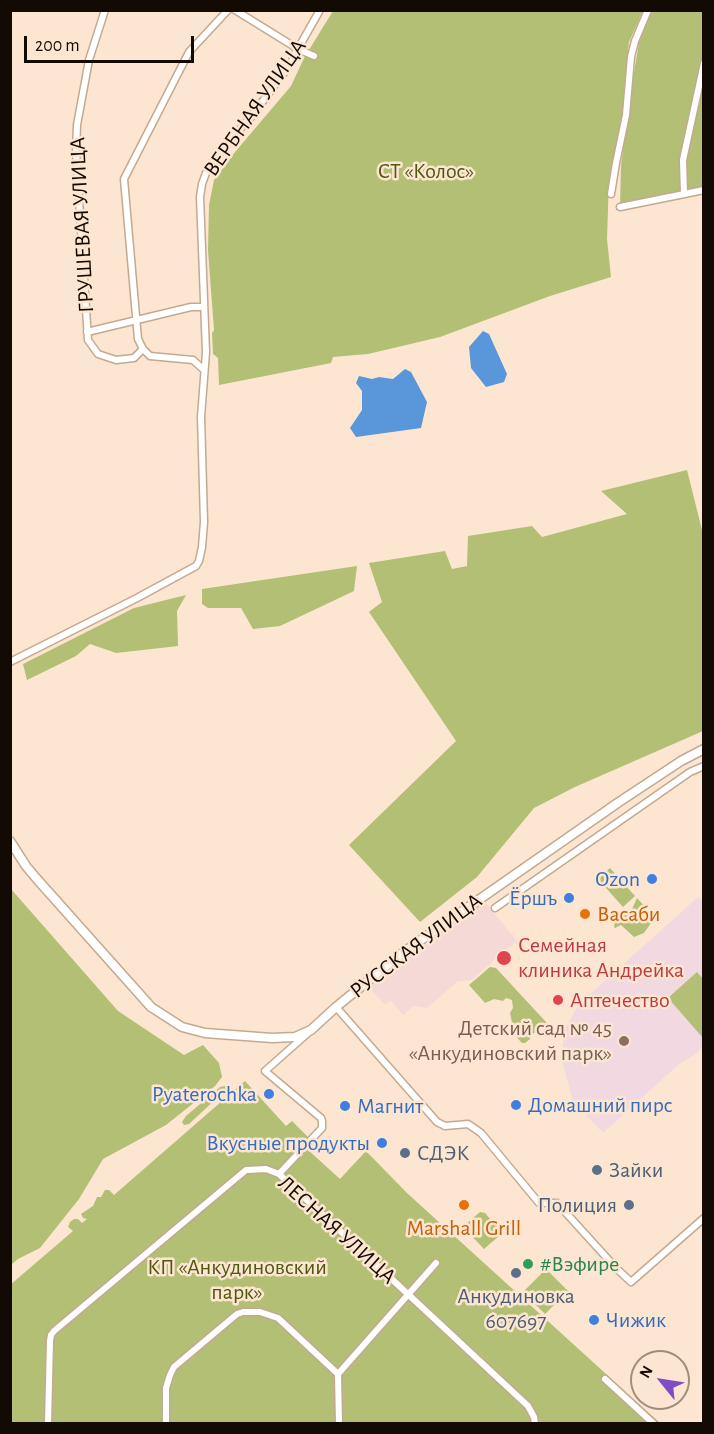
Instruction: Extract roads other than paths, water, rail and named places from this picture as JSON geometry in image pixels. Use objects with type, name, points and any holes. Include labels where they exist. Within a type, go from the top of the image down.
[{"type":"street","name":"ГРУШЕВАЯ УЛИЦА","points":[[105,10],[89,60],[77,125],[76,152],[87,332],[88,340],[98,354],[116,360],[134,358],[143,349]]},
{"type":"street","points":[[204,370],[194,360],[150,356],[138,339],[124,179],[189,52],[228,10]]},
{"type":"street","points":[[235,10],[244,13],[314,56]]},
{"type":"street","name":"ВЕРБНАЯ УЛИЦА","points":[[10,662],[137,598],[196,566],[199,561],[204,522],[201,417],[206,352],[200,197],[202,184],[213,162],[251,117],[291,63],[320,10]]},
{"type":"street","points":[[611,194],[626,115],[631,57],[648,10]]},
{"type":"street","points":[[684,194],[682,160],[704,63]]},
{"type":"street","points":[[620,207],[704,190]]},
{"type":"street","points":[[87,332],[191,307],[203,307]]},
{"type":"street","name":"РУССКАЯ УЛИЦА","points":[[704,749],[681,761],[619,802],[400,954],[336,1007],[436,1122],[445,1126],[468,1124],[481,1133],[539,1203],[557,1203],[616,1268],[631,1281],[704,1218]]},
{"type":"street","points":[[495,908],[690,772],[704,766]]},
{"type":"street","points":[[10,841],[31,872],[151,1007],[182,1027],[205,1033],[272,1038],[295,1037],[311,1030]]},
{"type":"street","points":[[279,1174],[322,1128],[322,1121],[265,1071],[336,1007]]},
{"type":"street","name":"ЛЕСНАЯ УЛИЦА","points":[[48,1424],[50,1341],[54,1331],[246,1170],[266,1169],[279,1174],[528,1406],[536,1424]]},
{"type":"street","points":[[339,1424],[338,1374],[436,1263]]},
{"type":"street","points":[[166,1424],[165,1388],[174,1367],[237,1314],[243,1312],[260,1312],[278,1318],[338,1374]]},
{"type":"street","points":[[605,1379],[654,1424]]},
{"type":"water","points":[[483,331],[489,334],[507,374],[504,382],[486,387],[471,368],[469,347]]},
{"type":"water","points":[[405,369],[411,372],[427,402],[421,428],[356,437],[350,428],[362,410],[362,391],[356,383],[359,376],[372,379],[379,377],[393,379]]},
{"type":"place","name":"Ozon","points":[[652,879]]},
{"type":"place","name":"Ёршъ","points":[[569,898]]},
{"type":"place","name":"Васаби","points":[[585,914]]},
{"type":"place","name":"Семейная клиника Андрейка","points":[[504,958]]},
{"type":"place","name":"Аптечество","points":[[558,1000]]},
{"type":"place","name":"Детский сад № 45 «Анкудиновский парк»","points":[[624,1041]]},
{"type":"place","name":"Pyaterochka","points":[[269,1094]]},
{"type":"place","name":"Домашний пирс","points":[[516,1105]]},
{"type":"place","name":"Магнит","points":[[345,1106]]},
{"type":"place","name":"Вкусные продукты","points":[[382,1143]]},
{"type":"place","name":"СДЭК","points":[[405,1153]]},
{"type":"place","name":"Зайки","points":[[597,1170]]},
{"type":"place","name":"Marshall Grill","points":[[464,1205]]},
{"type":"place","name":"Полиция","points":[[629,1205]]},
{"type":"place","name":"#Вэфире","points":[[528,1264]]},
{"type":"place","name":"Анкудиновка 607697","points":[[516,1273]]},
{"type":"place","name":"Чижик","points":[[594,1320]]},
{"type":"park label","name":"СТ «Колос»","points":[[426,171]]},
{"type":"park label","name":"КП «Анкудиновский парк»","points":[[237,1280]]}]
